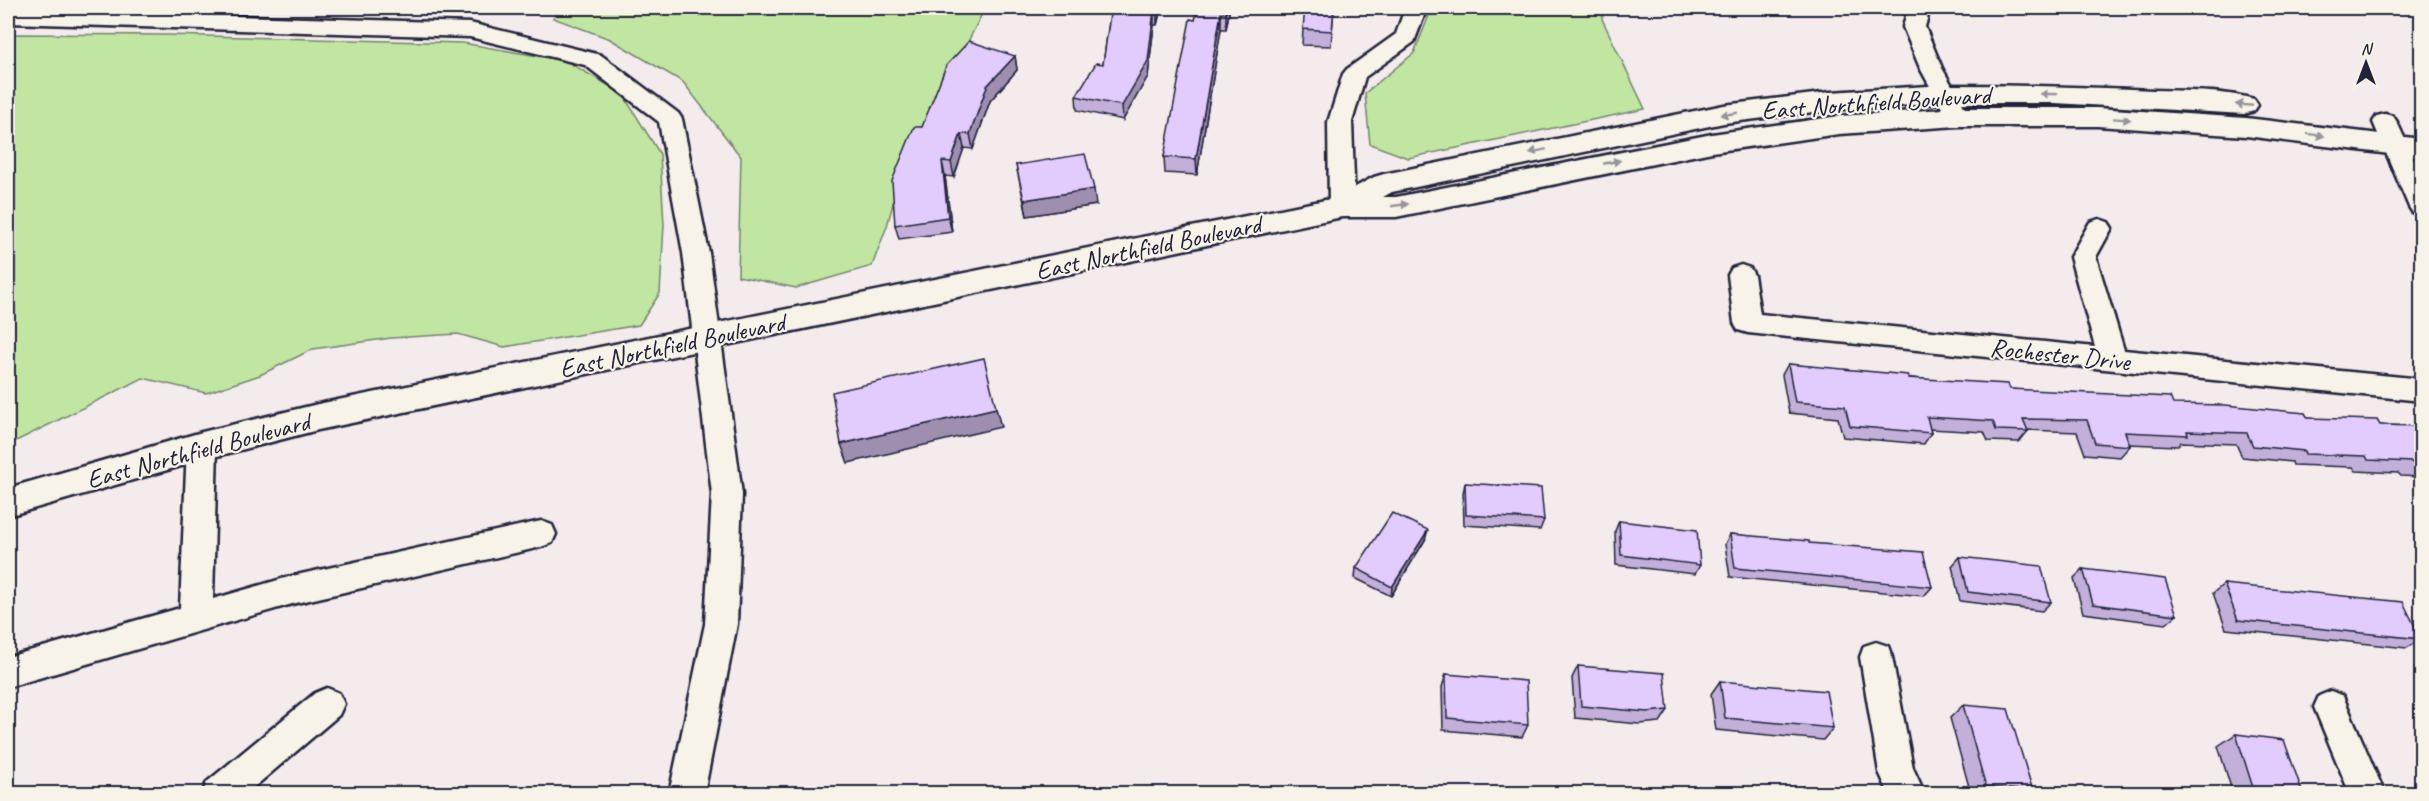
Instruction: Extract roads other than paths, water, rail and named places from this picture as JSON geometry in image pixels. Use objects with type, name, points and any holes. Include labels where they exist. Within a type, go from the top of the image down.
[{"type":"main road","name":"East Northfield Boulevard","points":[[8,502],[202,446],[318,417],[1342,207],[1396,207],[1712,143],[1839,125],[1952,105],[2246,127],[2390,133],[2421,129]]},
{"type":"main road","name":"East Northfield Boulevard","points":[[2390,133],[2421,149]]},
{"type":"street","points":[[1342,207],[1340,122],[1356,74],[1406,37],[1416,8]]},
{"type":"street","points":[[1918,8],[1914,27],[1931,68],[1952,105]]},
{"type":"street","points":[[8,16],[103,13],[470,30],[593,60],[670,119],[696,253],[727,494],[721,624],[686,794]]},
{"type":"street","points":[[2390,133],[2421,207]]},
{"type":"street","points":[[2099,228],[2083,257],[2113,360]]},
{"type":"street","name":"Rochester Drive","points":[[1741,275],[1748,323],[2421,390]]},
{"type":"street","points":[[196,618],[202,446]]},
{"type":"street","points":[[8,672],[292,590],[541,534]]},
{"type":"street","points":[[1876,657],[1896,772],[1908,794]]},
{"type":"street","points":[[219,794],[327,704]]},
{"type":"street","points":[[2331,707],[2368,794]]}]
